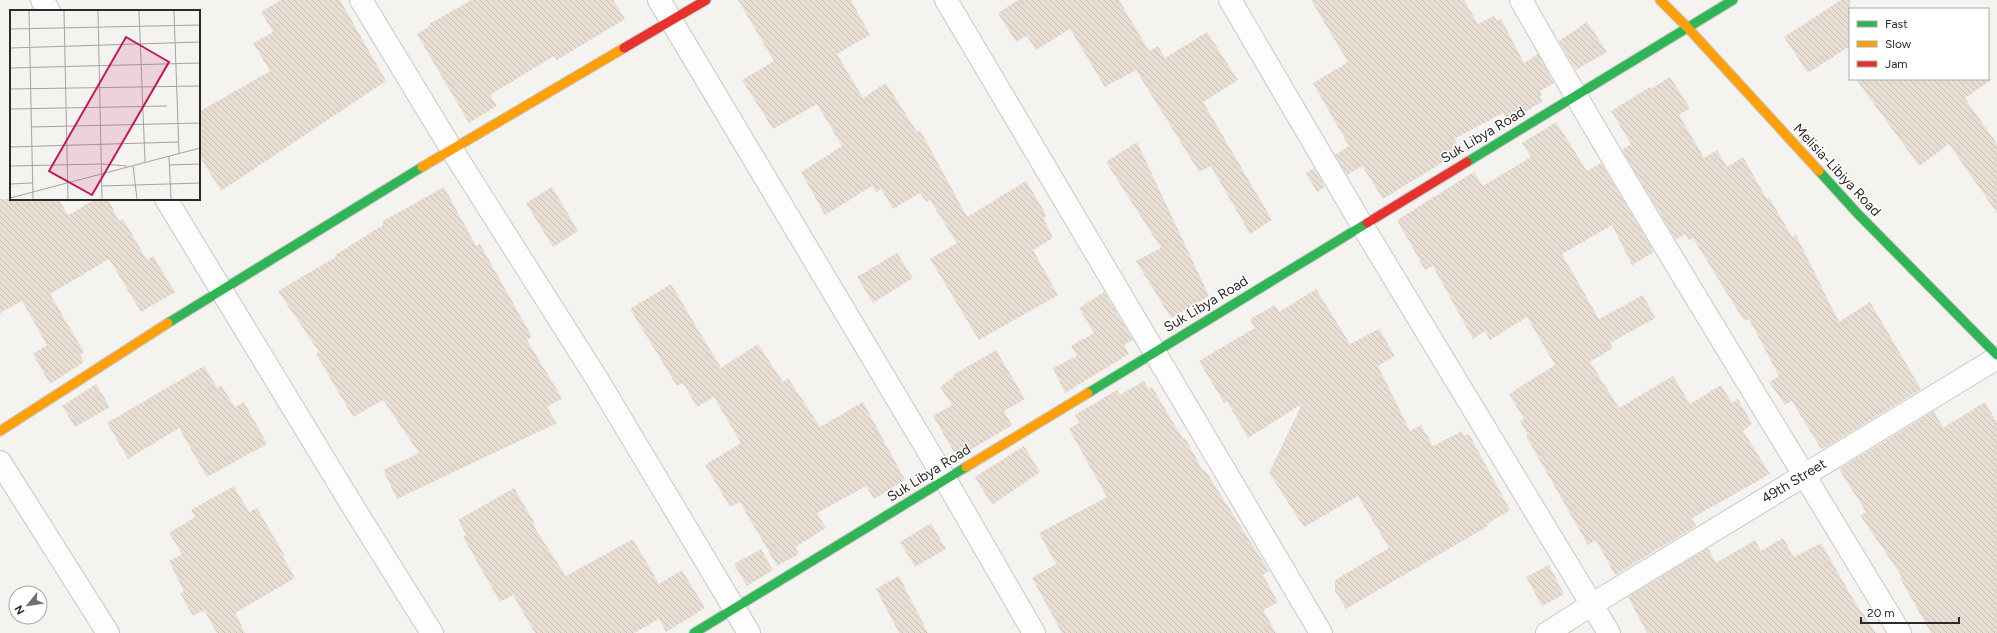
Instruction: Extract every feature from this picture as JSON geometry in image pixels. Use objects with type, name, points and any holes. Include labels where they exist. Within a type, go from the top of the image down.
[{"type":"street","points":[[42,0],[48,10]]},
{"type":"street","points":[[362,0],[452,150],[596,379],[749,633]]},
{"type":"street","points":[[659,0],[945,479],[1034,633]]},
{"type":"street","points":[[0,431],[116,355],[222,290],[452,150],[706,0]]},
{"type":"street","points":[[946,0],[1321,633]]},
{"type":"street","points":[[1230,0],[1362,225],[1609,633]]},
{"type":"street","points":[[1521,0],[1575,96],[1900,633]]},
{"type":"street","name":"Melisia-Libiya Road","points":[[1660,0],[1688,28],[1857,213],[1997,356]]},
{"type":"street","name":"Suk Libya Road","points":[[694,633],[1733,0]]},
{"type":"street","points":[[167,200],[355,510],[432,633]]},
{"type":"street","name":"49th Street","points":[[1547,633],[1591,604],[1997,356]]},
{"type":"street","points":[[0,462],[108,633]]},
{"type":"building","points":[[281,0],[340,0],[386,81],[221,191],[200,157],[200,111],[270,71],[253,43],[273,32],[261,12]]},
{"type":"building","points":[[472,0],[613,0],[625,19],[557,60],[554,56],[490,95],[497,106],[469,123],[417,34],[430,26],[429,24]]},
{"type":"building","points":[[738,0],[851,0],[870,35],[837,54],[863,98],[886,83],[917,132],[920,130],[967,217],[1026,181],[1047,216],[1043,218],[1053,238],[1033,250],[1058,295],[979,340],[930,259],[957,243],[930,200],[926,202],[920,193],[893,209],[881,189],[876,192],[872,186],[825,215],[801,172],[842,146],[817,104],[773,129],[742,80],[774,61]]},
{"type":"building","points":[[1018,0],[1119,0],[1149,51],[1158,46],[1165,58],[1207,32],[1238,80],[1203,102],[1272,220],[1250,234],[1211,166],[1199,172],[1136,70],[1105,87],[1070,29],[1036,50],[1027,36],[1016,42],[998,13]]},
{"type":"building","points":[[1311,0],[1464,0],[1478,24],[1494,16],[1497,21],[1501,19],[1524,63],[1538,54],[1554,83],[1540,91],[1542,95],[1540,96],[1543,101],[1509,122],[1503,113],[1454,139],[1461,151],[1383,199],[1362,166],[1347,175],[1335,155],[1349,146],[1313,83],[1348,62]]},
{"type":"building","points":[[1841,0],[1850,0],[1849,47],[1808,73],[1784,37]]},
{"type":"building","points":[[1587,22],[1607,52],[1576,70],[1559,41]]},
{"type":"building","points":[[1670,77],[1690,108],[1679,115],[1704,158],[1717,150],[1727,167],[1743,157],[1767,199],[1769,197],[1792,237],[1796,235],[1839,322],[1870,302],[1921,389],[1825,448],[1821,449],[1792,401],[1785,405],[1769,382],[1779,376],[1749,319],[1744,321],[1693,238],[1689,240],[1685,234],[1676,240],[1622,150],[1631,144],[1611,111],[1650,87],[1651,89]]},
{"type":"building","points":[[1993,79],[1965,98],[1997,144],[1997,213],[1949,144],[1919,166],[1857,80]]},
{"type":"building","points":[[1556,122],[1587,171],[1601,163],[1654,252],[1632,265],[1612,225],[1562,254],[1599,319],[1643,295],[1655,318],[1610,343],[1613,348],[1590,362],[1619,408],[1673,376],[1690,404],[1721,385],[1732,403],[1738,399],[1752,424],[1743,431],[1770,474],[1692,518],[1696,526],[1615,575],[1596,540],[1588,545],[1526,436],[1528,435],[1520,421],[1524,419],[1509,394],[1555,365],[1527,317],[1490,340],[1485,331],[1473,339],[1433,266],[1425,270],[1397,220],[1474,172],[1483,186],[1531,157],[1522,143]]},
{"type":"building","points":[[1137,142],[1209,296],[1171,318],[1136,261],[1161,248],[1106,162]]},
{"type":"building","points":[[1314,168],[1325,187],[1317,192],[1306,173]]},
{"type":"building","points":[[444,187],[476,246],[480,244],[532,337],[527,340],[562,398],[547,407],[557,423],[397,499],[383,470],[419,453],[383,400],[353,417],[316,354],[319,352],[278,291],[336,257],[335,255],[383,225],[383,221]]},
{"type":"building","points":[[552,187],[578,231],[553,247],[526,203]]},
{"type":"building","points":[[0,199],[59,200],[68,215],[94,200],[108,200],[119,221],[123,219],[147,260],[153,256],[175,292],[141,312],[109,259],[50,294],[84,352],[80,355],[84,362],[50,384],[33,354],[47,345],[22,301],[0,313]]},
{"type":"building","points":[[897,253],[913,278],[873,303],[857,277]]},
{"type":"building","points":[[671,284],[721,368],[758,344],[783,382],[788,378],[820,427],[863,402],[905,480],[874,499],[866,486],[817,513],[826,528],[795,547],[799,554],[777,566],[740,502],[730,507],[705,465],[741,443],[714,397],[697,407],[683,383],[677,386],[630,309]]},
{"type":"building","points":[[1316,289],[1350,344],[1379,329],[1395,356],[1378,366],[1410,431],[1421,425],[1433,446],[1462,431],[1464,436],[1469,434],[1510,510],[1487,524],[1488,526],[1346,609],[1335,591],[1335,580],[1389,548],[1358,496],[1304,527],[1269,473],[1302,404],[1248,438],[1227,401],[1224,403],[1199,361],[1255,328],[1250,319],[1275,305],[1279,312]]},
{"type":"building","points":[[1104,292],[1133,340],[1124,345],[1129,354],[1065,393],[1053,368],[1077,356],[1071,346],[1094,333],[1079,308]]},
{"type":"building","points":[[996,350],[1025,399],[1004,411],[1012,425],[962,455],[958,450],[954,452],[933,416],[952,405],[940,387],[954,377],[953,375]]},
{"type":"building","points":[[204,366],[217,388],[221,385],[235,407],[244,402],[267,444],[207,477],[179,428],[128,459],[107,423]]},
{"type":"building","points":[[1144,381],[1149,389],[1152,387],[1183,439],[1185,438],[1203,471],[1205,470],[1269,571],[1263,575],[1278,602],[1263,610],[1276,633],[1062,633],[1032,578],[1056,564],[1039,533],[1107,497],[1069,429],[1079,423],[1075,415],[1117,390],[1120,395]]},
{"type":"building","points":[[96,384],[110,407],[75,427],[62,406]]},
{"type":"building","points":[[1985,402],[1997,423],[1997,633],[1931,633],[1900,578],[1902,577],[1860,515],[1866,512],[1839,469],[1934,411],[1943,428]]},
{"type":"building","points":[[1024,446],[1040,472],[992,505],[975,477]]},
{"type":"building","points":[[234,486],[249,512],[257,508],[285,556],[283,557],[295,578],[235,613],[245,633],[217,633],[204,610],[193,616],[180,593],[184,591],[169,561],[182,554],[169,533],[195,517],[191,510]]},
{"type":"building","points":[[514,488],[535,524],[533,525],[566,576],[633,539],[659,584],[682,570],[705,608],[666,632],[659,619],[634,633],[535,633],[513,595],[500,602],[463,537],[466,535],[458,520]]},
{"type":"building","points":[[931,523],[946,549],[915,567],[900,542]]},
{"type":"building","points":[[1783,538],[1794,557],[1821,543],[1853,599],[1876,633],[1647,633],[1628,597],[1708,548],[1716,563],[1755,540],[1761,551]]},
{"type":"building","points":[[761,549],[773,570],[747,586],[734,564]]},
{"type":"building","points":[[1549,565],[1564,594],[1542,606],[1526,577]]},
{"type":"building","points":[[899,576],[928,633],[899,633],[876,589]]},
{"type":"traffic: fast","points":[[1467,162],[1733,0]]},
{"type":"traffic: fast","points":[[168,323],[422,167]]},
{"type":"traffic: fast","points":[[1819,171],[1857,213],[1997,355]]},
{"type":"traffic: fast","points":[[1088,393],[1367,223]]},
{"type":"traffic: fast","points":[[694,633],[966,467]]},
{"type":"traffic: slow","points":[[1660,0],[1688,28],[1819,171]]},
{"type":"traffic: slow","points":[[422,167],[624,48]]},
{"type":"traffic: slow","points":[[0,431],[168,323]]},
{"type":"traffic: slow","points":[[966,467],[1088,393]]},
{"type":"traffic: jam","points":[[624,48],[706,0]]},
{"type":"traffic: jam","points":[[1367,223],[1467,162]]}]
